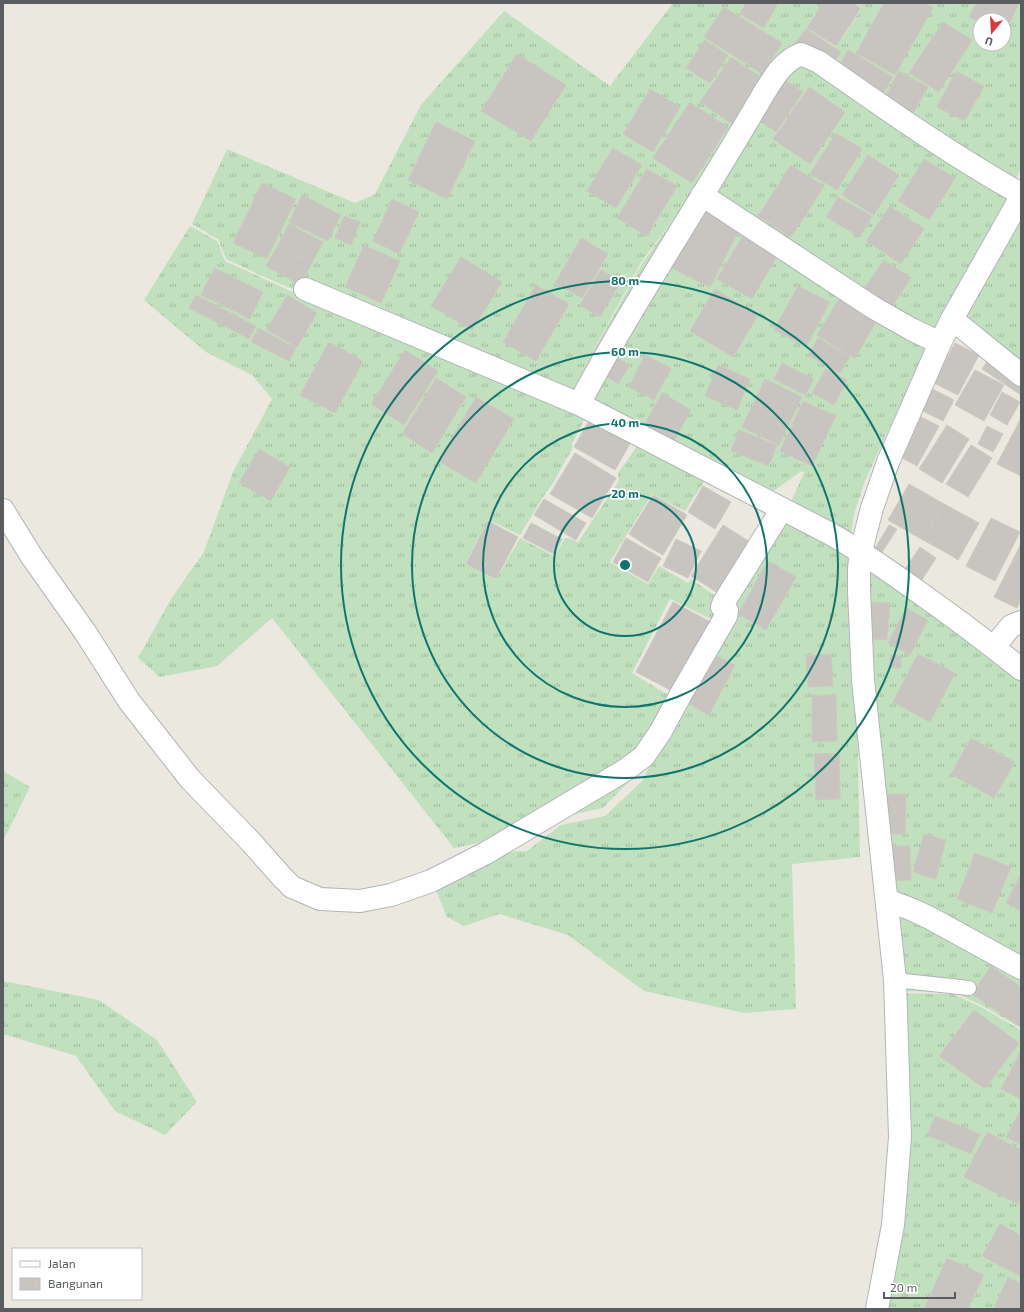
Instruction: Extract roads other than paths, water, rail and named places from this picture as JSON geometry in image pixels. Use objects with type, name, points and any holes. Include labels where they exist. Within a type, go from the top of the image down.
[{"type":"street","points":[[579,404],[608,349],[778,73],[793,57],[801,54],[819,62],[914,128],[1014,191],[952,319],[926,336],[888,462],[872,508],[846,543]]},
{"type":"street","points":[[702,195],[874,308],[926,336]]},
{"type":"street","points":[[305,289],[579,404],[846,543],[958,620],[1021,669]]},
{"type":"street","points":[[952,319],[1021,375]]},
{"type":"street","points":[[3,510],[32,557],[85,632],[129,702],[190,779],[292,887],[320,899],[360,901],[390,895],[432,881],[486,853],[556,812],[627,769],[644,756],[661,732],[726,616],[727,611],[722,607],[724,602],[782,510]]},
{"type":"street","points":[[846,543],[859,568],[863,680],[895,980],[900,1137],[893,1225],[877,1309]]},
{"type":"street","points":[[994,647],[1011,626],[1021,622]]},
{"type":"street","points":[[887,900],[930,918],[1021,968]]},
{"type":"lane","points":[[895,980],[969,988]]}]
